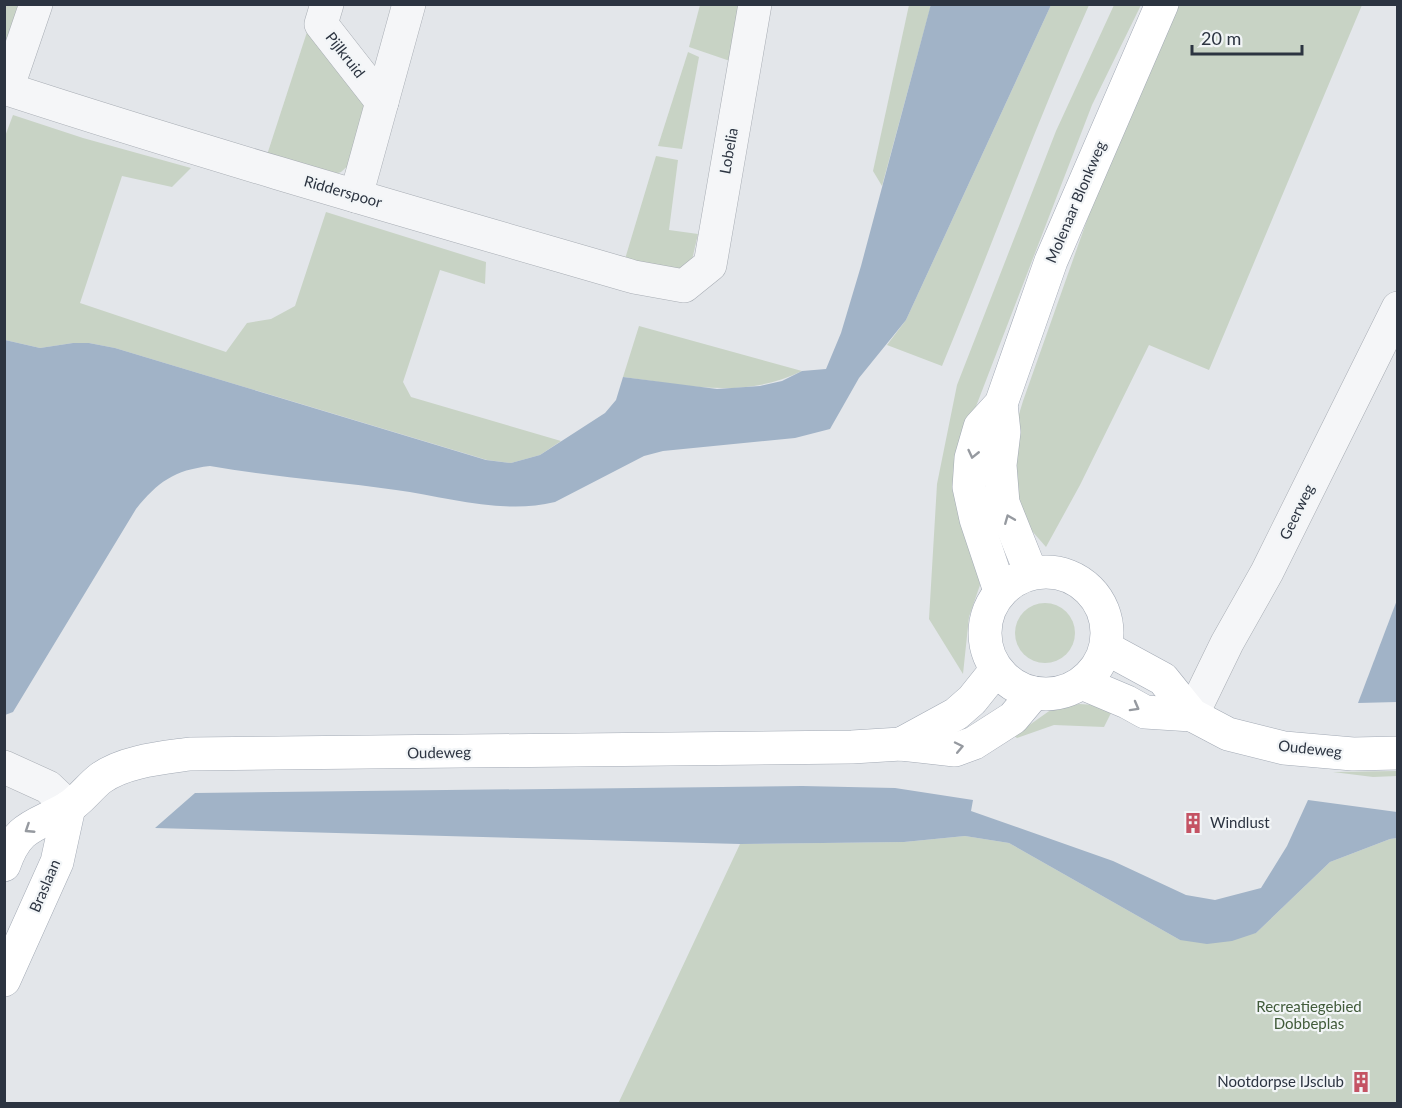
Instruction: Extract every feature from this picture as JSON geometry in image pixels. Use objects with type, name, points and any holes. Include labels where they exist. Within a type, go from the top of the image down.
[{"type":"main road","name":"Molenaar Blonkweg","points":[[1000,591],[976,519],[969,487],[971,458],[980,427],[1000,404],[1051,261],[1162,4]]},
{"type":"main road","name":"Molenaar Blonkweg","points":[[1000,404],[1004,432],[1000,465],[1003,503],[1031,573]]},
{"type":"main road","points":[[1047,571],[1063,573],[1078,579],[1100,602],[1106,617],[1108,633],[1106,648],[1097,667],[1082,683],[1068,691],[1051,694],[1020,689],[1006,681],[996,670],[989,657],[984,630],[986,615],[1000,591],[1020,577],[1031,573],[1047,571]]},
{"type":"main road","name":"Oudeweg","points":[[1106,648],[1163,679],[1192,715],[1228,734],[1284,748],[1353,754],[1398,753]]},
{"type":"main road","name":"Oudeweg","points":[[901,744],[956,714],[972,700],[996,670]]},
{"type":"main road","name":"Oudeweg","points":[[1082,683],[1145,712],[1192,715]]},
{"type":"main road","name":"Oudeweg","points":[[69,807],[103,777],[140,761],[190,754],[852,747],[901,744],[955,750],[974,743],[1013,718],[1034,693]]},
{"type":"main road","points":[[4,865],[11,846],[24,830],[69,807]]},
{"type":"main road","name":"Braslaan","points":[[4,980],[57,862],[69,807]]},
{"type":"street","points":[[6,89],[36,4]]},
{"type":"street","name":"Pijlkruid","points":[[327,4],[321,24],[382,102]]},
{"type":"street","name":"Pijlkruid","points":[[356,196],[409,4]]},
{"type":"street","name":"Lobelia","points":[[684,286],[710,265],[755,4]]},
{"type":"street","name":"Ridderspoor","points":[[6,89],[144,134],[634,277],[684,286]]},
{"type":"street","name":"Geerweg","points":[[1192,715],[1227,643],[1267,572],[1398,308]]},
{"type":"street","points":[[4,767],[48,787],[69,807]]},
{"type":"green space","points":[[5,5],[23,5],[5,54]]},
{"type":"green space","points":[[700,5],[740,5],[730,61],[689,47]]},
{"type":"green space","points":[[909,5],[931,5],[882,186],[873,171]]},
{"type":"green space","points":[[1051,5],[1089,5],[942,366],[887,345],[906,320]]},
{"type":"green space","points":[[1114,5],[1141,5],[1092,105],[960,448],[980,585],[969,617],[963,674],[929,619],[937,484],[957,385],[1056,131]]},
{"type":"green space","points":[[1176,5],[1362,5],[1209,370],[1149,345],[1080,485],[1046,547],[1032,531],[1022,513],[1017,496],[1013,434],[1103,175]]},
{"type":"green space","points":[[307,32],[368,109],[350,164],[341,172],[326,177],[265,161]]},
{"type":"green space","points":[[688,52],[699,57],[682,149],[658,146]]},
{"type":"green space","points":[[13,115],[83,138],[191,168],[172,187],[122,176],[80,303],[226,352],[247,323],[271,319],[295,306],[326,212],[486,262],[485,284],[440,270],[403,382],[411,397],[561,441],[540,455],[511,463],[487,460],[115,348],[89,343],[73,343],[40,348],[5,340],[4,139]]},
{"type":"green space","points":[[656,156],[678,160],[669,230],[698,234],[692,260],[674,273],[625,259]]},
{"type":"green space","points":[[639,326],[802,371],[780,380],[736,388],[692,386],[623,377]]},
{"type":"green space","points":[[1045,603],[1062,608],[1070,616],[1075,633],[1070,650],[1062,658],[1045,663],[1028,658],[1020,650],[1015,633],[1020,616],[1028,608]]},
{"type":"green space","points":[[1079,704],[1113,709],[1104,727],[1054,725],[1017,738],[1014,736],[1052,709]]},
{"type":"green space","points":[[1397,771],[1397,776],[1373,777],[1333,772]]},
{"type":"green space","name":"Recreatiegebied Dobbeplas","points":[[965,836],[1009,843],[1180,940],[1256,933],[1330,862],[1397,838],[1397,1103],[618,1104],[740,844],[904,842]]},
{"type":"water","points":[[931,4],[1051,5],[906,320],[859,378],[830,429],[795,438],[663,451],[644,456],[555,502],[536,506],[476,504],[396,490],[210,466],[177,474],[152,491],[136,509],[13,712],[5,715],[5,340],[40,348],[89,343],[115,348],[486,460],[511,463],[540,455],[605,413],[616,400],[623,377],[717,389],[760,386],[782,381],[802,371],[826,369],[841,333],[861,266]]},
{"type":"water","points":[[1397,600],[1397,702],[1358,703]]},
{"type":"water","points":[[802,786],[895,788],[973,800],[971,811],[1113,861],[1186,895],[1215,900],[1261,888],[1287,846],[1308,800],[1397,812],[1397,838],[1330,862],[1256,933],[1232,941],[1207,944],[1180,940],[1009,843],[965,836],[904,842],[740,844],[155,828],[195,793]]},
{"type":"place","name":"Windlust","points":[[1193,823]]},
{"type":"place","name":"Nootdorpse IJsclub","points":[[1361,1082]]}]
